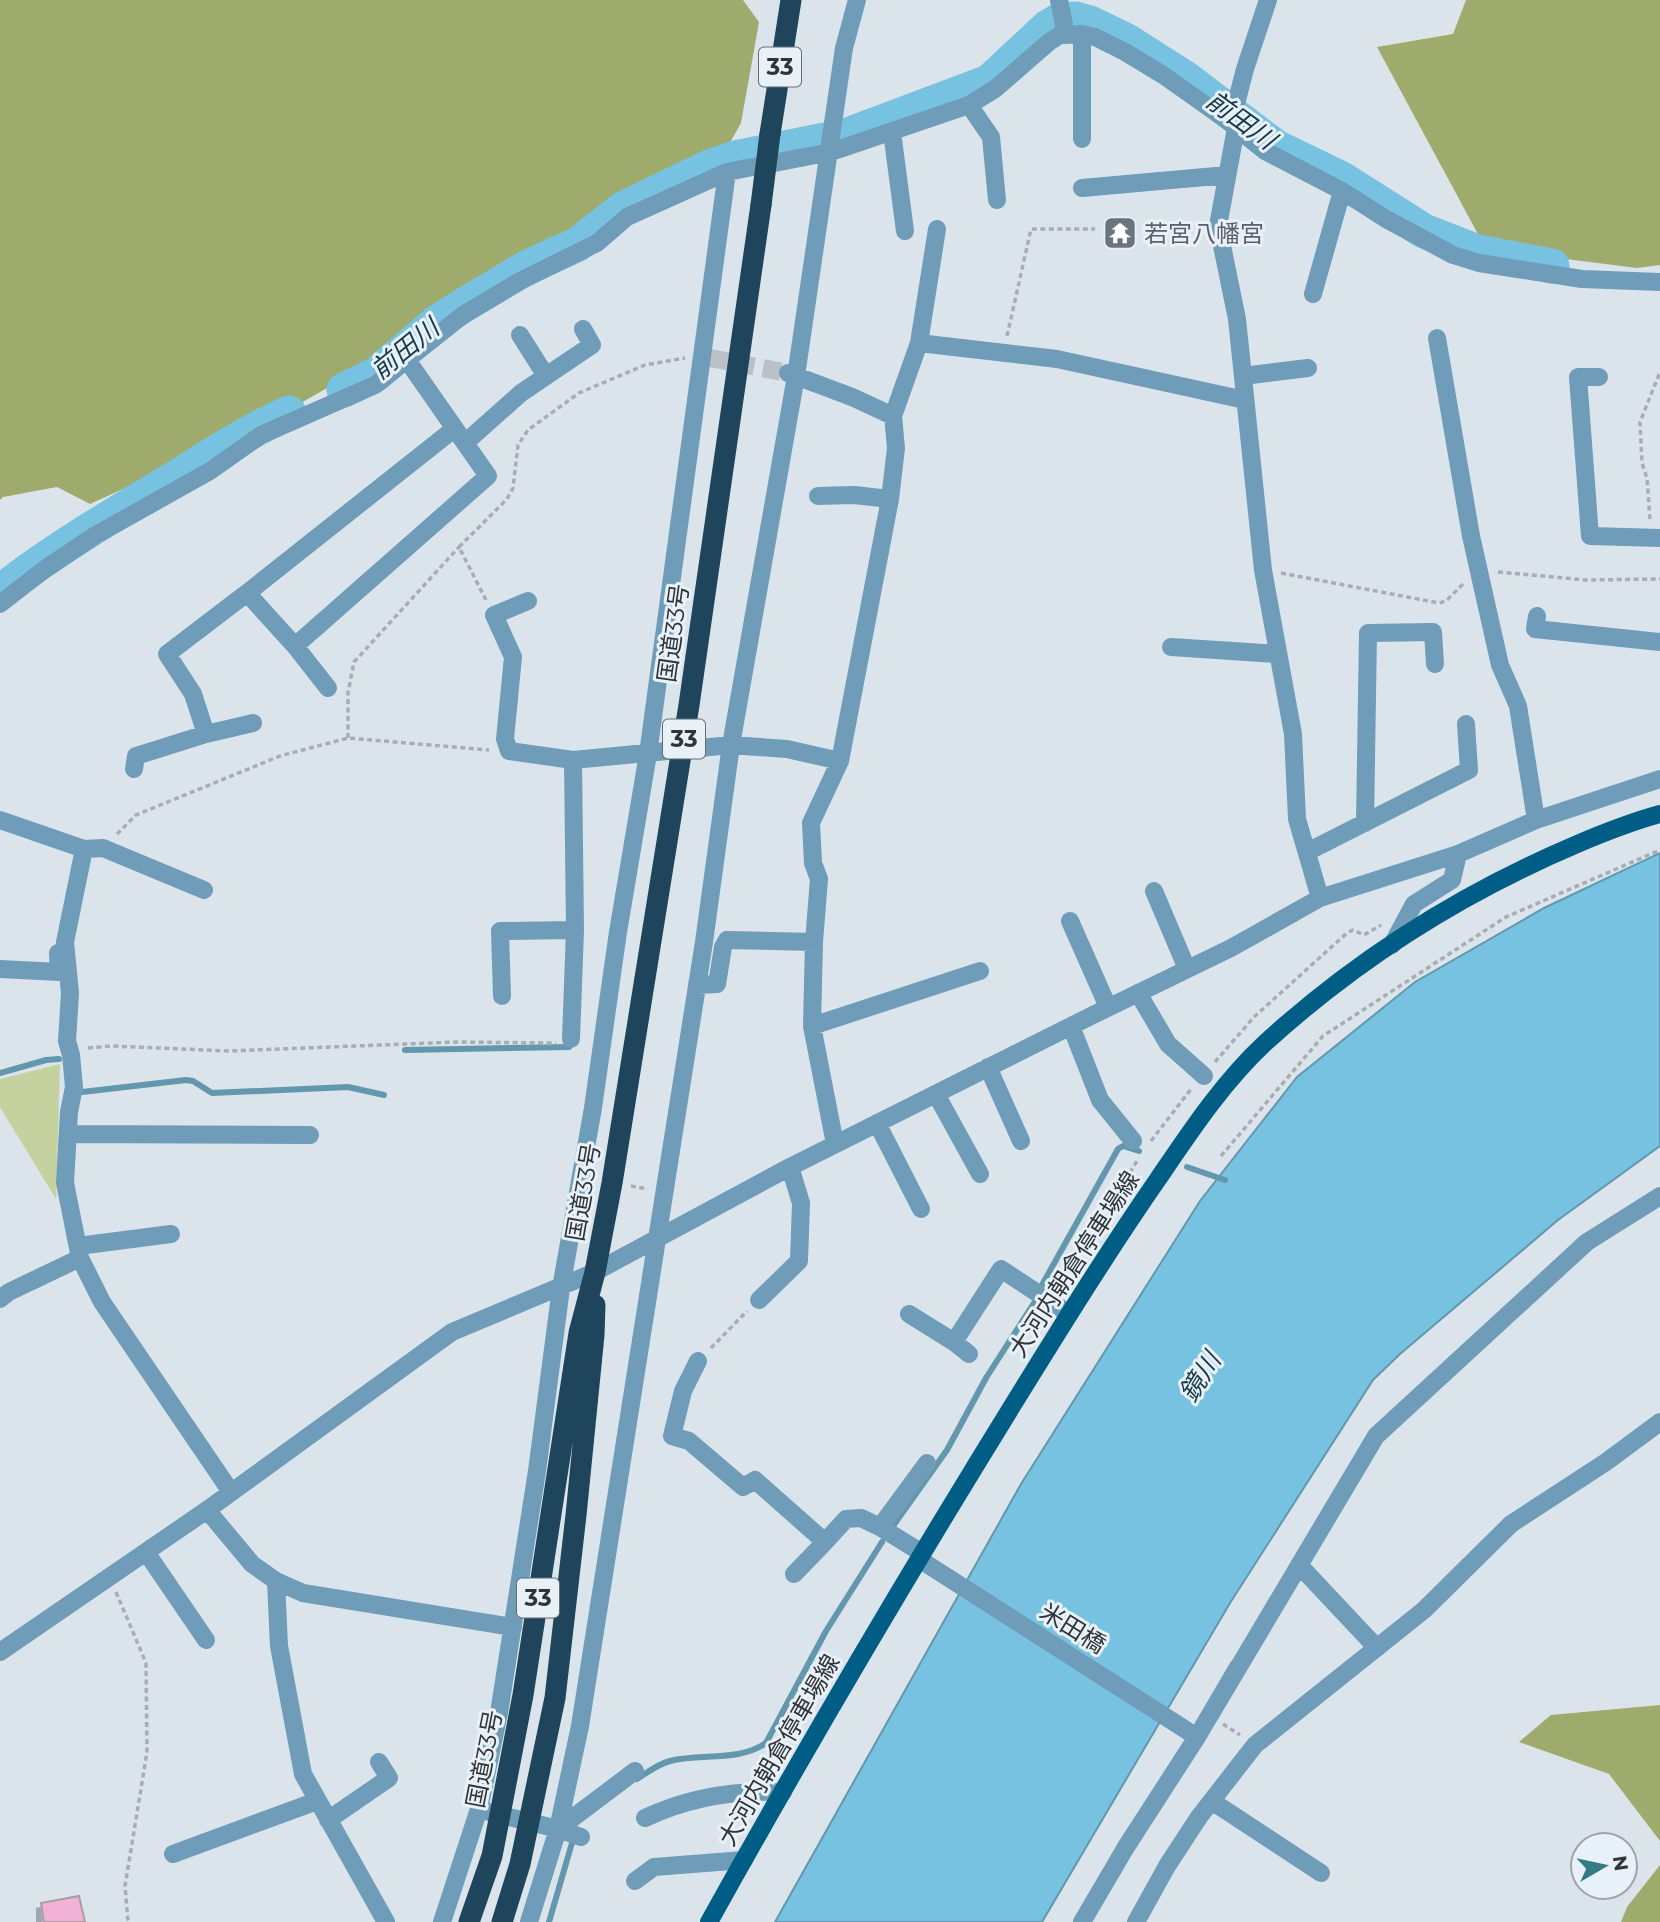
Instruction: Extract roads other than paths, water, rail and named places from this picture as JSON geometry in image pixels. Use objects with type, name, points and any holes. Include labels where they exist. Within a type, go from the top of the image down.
[{"type":"highway","name":"国道33号","points":[[469,1922],[492,1856],[489,1812],[523,1695],[579,1333],[595,1272],[682,751],[790,0]]},
{"type":"highway","name":"国道33号","points":[[502,1922],[520,1864],[555,1698],[594,1335],[595,1272]]},
{"type":"main road","name":"大河内朝倉停車場線","points":[[709,1922],[920,1556],[1069,1314],[1200,1116],[1263,1045],[1350,972],[1438,914],[1491,884],[1631,821],[1660,814]]},
{"type":"street","points":[[529,1922],[558,1829],[580,1726],[697,985],[731,746],[831,152],[844,48],[857,0]]},
{"type":"street","points":[[1269,0],[1245,69],[1234,120],[1218,226],[1237,319],[1263,570],[1293,734],[1297,819],[1320,898]]},
{"type":"street","points":[[1067,22],[1135,58],[1234,120],[1265,150],[1289,165],[1342,191],[1453,255],[1479,263],[1582,279],[1660,282]]},
{"type":"street","points":[[0,604],[94,536],[209,471],[251,441],[275,427],[363,392],[463,315],[520,281],[597,243],[627,217],[727,172],[831,152],[969,105],[995,89],[1054,38],[1067,22]]},
{"type":"street","points":[[1067,22],[1082,139]]},
{"type":"street","points":[[969,105],[991,137],[997,200]]},
{"type":"street","points":[[892,132],[905,231]]},
{"type":"street","points":[[442,1922],[489,1812],[499,1713],[561,1287],[593,1108],[618,932],[648,754],[705,358],[727,172]]},
{"type":"street","points":[[1082,188],[1227,175]]},
{"type":"street","points":[[1313,294],[1342,191]]},
{"type":"street","points":[[835,1144],[812,1027],[819,879],[813,863],[811,823],[840,761],[890,499],[896,449],[893,416],[919,343],[937,229]]},
{"type":"street","points":[[205,734],[193,694],[167,654],[460,436],[496,418],[522,393],[592,345],[583,329]]},
{"type":"street","points":[[520,335],[546,376]]},
{"type":"street","points":[[1437,338],[1479,573],[1500,665],[1518,706],[1536,820]]},
{"type":"street","points":[[919,343],[1057,359],[1245,400]]},
{"type":"street","points":[[295,646],[488,477],[407,360]]},
{"type":"street","points":[[1243,376],[1308,369]]},
{"type":"street","points":[[792,374],[893,416]]},
{"type":"street","points":[[1599,377],[1578,377],[1590,536],[1656,538]]},
{"type":"street","points":[[818,496],[854,495],[890,499]]},
{"type":"street","points":[[247,593],[295,646],[328,688]]},
{"type":"street","points":[[528,601],[494,615],[513,657],[505,739],[509,751],[573,760],[731,746],[787,749],[840,761]]},
{"type":"street","points":[[1538,616],[1535,629],[1660,642]]},
{"type":"street","points":[[1365,823],[1368,633],[1433,632],[1435,664]]},
{"type":"street","points":[[1171,647],[1278,654]]},
{"type":"street","points":[[134,769],[136,756],[205,734],[253,723]]},
{"type":"street","points":[[1307,852],[1469,770],[1466,724]]},
{"type":"street","points":[[571,1039],[575,930],[573,760]]},
{"type":"street","points":[[0,1652],[207,1510],[453,1332],[595,1272],[790,1167],[1231,948],[1320,898],[1458,853],[1536,820],[1660,779]]},
{"type":"street","points":[[0,820],[79,847],[103,848],[204,890]]},
{"type":"street","points":[[79,847],[65,942],[69,969],[67,1041],[74,1087],[65,1183],[79,1252],[102,1302],[231,1492]]},
{"type":"street","points":[[0,968],[59,972],[57,939],[79,847]]},
{"type":"street","points":[[1392,945],[1414,904],[1452,880],[1458,853]]},
{"type":"street","points":[[1154,891],[1187,970]]},
{"type":"street","points":[[1070,921],[1108,1007]]},
{"type":"street","points":[[502,996],[500,931],[575,930]]},
{"type":"street","points":[[697,985],[717,984],[723,947],[727,940],[814,942]]},
{"type":"street","points":[[812,1027],[980,971]]},
{"type":"street","points":[[1138,993],[1168,1044],[1203,1076]]},
{"type":"street","points":[[1071,1026],[1100,1100],[1133,1142]]},
{"type":"street","points":[[988,1067],[1021,1141]]},
{"type":"street","points":[[936,1094],[980,1174]]},
{"type":"street","points":[[877,1123],[921,1209]]},
{"type":"street","points":[[68,1134],[310,1135]]},
{"type":"street","points":[[759,1300],[799,1261],[801,1203],[790,1167]]},
{"type":"street","points":[[1191,1732],[1210,1714],[1376,1436],[1587,1242],[1660,1196]]},
{"type":"street","points":[[0,1299],[79,1252],[171,1234]]},
{"type":"street","points":[[954,1342],[1001,1269],[1069,1314]]},
{"type":"street","points":[[909,1314],[969,1354]]},
{"type":"street","points":[[698,1361],[684,1391],[672,1436],[689,1441],[743,1487],[755,1480],[825,1542],[794,1574]]},
{"type":"street","points":[[1136,1922],[1167,1866],[1199,1817],[1255,1745],[1424,1610],[1511,1524],[1660,1422]]},
{"type":"street","points":[[880,1527],[927,1463]]},
{"type":"street","points":[[207,1510],[252,1564],[276,1581],[303,1593],[513,1627]]},
{"type":"street","name":"米田橋","points":[[825,1542],[846,1519],[861,1518],[880,1527],[936,1569],[1191,1732]]},
{"type":"street","points":[[146,1552],[206,1640]]},
{"type":"street","points":[[1299,1565],[1377,1648]]},
{"type":"street","points":[[276,1581],[279,1646],[303,1774],[386,1922]]},
{"type":"street","points":[[1082,1922],[1191,1732],[1238,1667]]},
{"type":"street","points":[[328,1820],[394,1785],[379,1762]]},
{"type":"street","points":[[558,1829],[635,1771]]},
{"type":"street","points":[[645,1818],[672,1805],[751,1791],[783,1792]]},
{"type":"street","points":[[173,1854],[317,1801]]},
{"type":"street","points":[[1213,1802],[1321,1873]]},
{"type":"street","points":[[489,1812],[582,1837]]},
{"type":"street","points":[[635,1881],[654,1867],[744,1860]]},
{"type":"water","name":"鏡川","points":[[1660,853],[1660,1146],[1558,1220],[1373,1380],[1230,1603],[1042,1922],[775,1922],[1021,1484],[1200,1201],[1297,1077],[1415,982],[1544,908]]},
{"type":"waterway","name":"前田川","points":[[848,135],[989,82],[1048,27],[1058,21],[1076,19],[1127,41],[1185,78],[1276,147],[1342,179],[1424,231],[1478,252],[1552,266]]},
{"type":"waterway","name":"前田川","points":[[344,390],[375,375],[436,323],[526,268],[578,244],[624,208],[707,168],[735,158],[825,140]]},
{"type":"waterway","name":"前田川","points":[[0,592],[106,520],[229,444],[289,413]]},
{"type":"waterway","points":[[405,1050],[569,1047]]},
{"type":"waterway","points":[[0,1073],[59,1059]]},
{"type":"waterway","points":[[82,1092],[186,1080],[193,1081],[212,1093],[348,1087],[384,1095]]},
{"type":"waterway","points":[[1042,1285],[1118,1149],[1123,1146],[1139,1151]]},
{"type":"waterway","points":[[1187,1167],[1225,1180]]},
{"type":"waterway","points":[[893,1526],[947,1450],[986,1378],[1034,1303]]},
{"type":"waterway","points":[[637,1779],[670,1761],[744,1753],[766,1743],[826,1631],[882,1542]]},
{"type":"waterway","points":[[549,1922],[574,1836]]},
{"type":"tunnel","points":[[710,358],[788,373]]},
{"type":"place","name":"若宮八幡宮","points":[[1120,233]]}]
